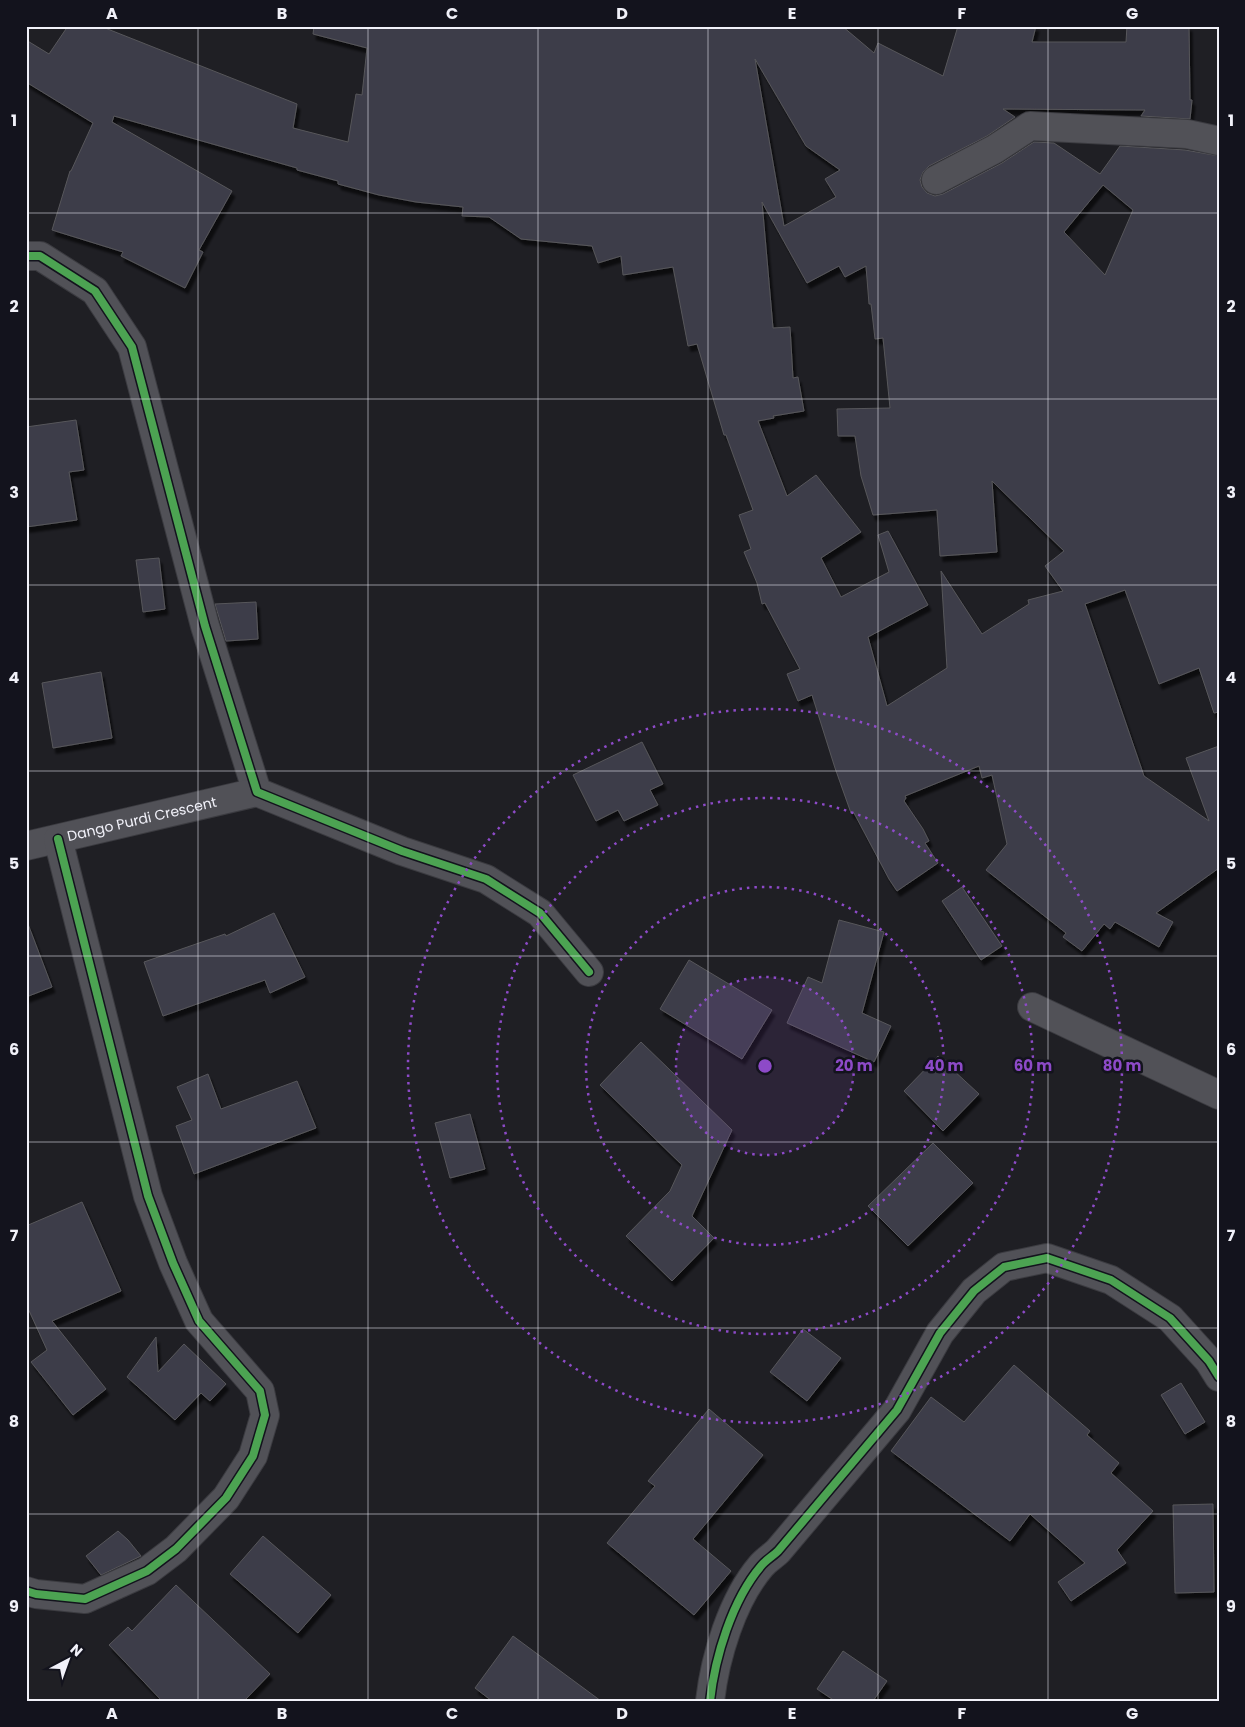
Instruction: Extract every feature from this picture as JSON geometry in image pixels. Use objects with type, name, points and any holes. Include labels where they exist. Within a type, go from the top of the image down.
[{"type":"street","points":[[936,180],[995,149],[1030,126],[1187,134],[1219,141]]},
{"type":"street","points":[[26,256],[40,256],[95,291],[132,348],[205,626],[257,792],[402,851],[486,879],[540,913],[589,972]]},
{"type":"street","name":"Dango Purdi Crescent","points":[[26,846],[257,792]]},
{"type":"street","points":[[26,1591],[85,1599],[147,1571],[176,1549],[226,1498],[253,1456],[265,1414],[260,1391],[199,1321],[173,1263],[148,1196],[58,839]]},
{"type":"street","points":[[1032,1006],[1219,1095]]},
{"type":"street","points":[[710,1701],[720,1650],[732,1617],[752,1579],[762,1565],[778,1551],[822,1500],[897,1410],[940,1333],[974,1291],[1004,1267],[1047,1258],[1111,1280],[1170,1318],[1209,1361],[1219,1378]]},
{"type":"building","points":[[68,26],[100,26],[297,104],[293,128],[348,142],[356,94],[362,95],[367,48],[313,34],[314,26],[842,26],[874,53],[878,43],[943,76],[958,26],[1036,26],[1032,42],[1126,42],[1127,26],[1189,26],[1190,100],[1192,100],[1190,119],[1141,116],[1145,110],[1003,109],[1015,117],[987,136],[929,166],[923,172],[920,180],[922,187],[927,193],[935,196],[943,194],[1002,163],[1034,142],[1054,143],[1100,174],[1120,146],[1185,150],[1219,156],[1219,712],[1214,713],[1199,668],[1159,684],[1125,590],[1085,604],[1144,776],[1209,821],[1186,758],[1219,746],[1219,868],[1156,913],[1173,922],[1159,947],[1115,922],[1110,929],[1104,924],[1082,951],[1063,937],[1066,933],[986,870],[1007,844],[992,775],[982,778],[979,766],[905,796],[904,801],[923,829],[929,841],[925,843],[938,863],[897,891],[854,813],[851,813],[812,695],[798,701],[787,674],[800,669],[765,603],[762,604],[757,583],[744,552],[751,549],[739,515],[753,510],[726,435],[724,435],[697,344],[688,346],[673,267],[623,275],[621,256],[598,263],[592,246],[521,239],[489,217],[462,216],[463,207],[416,202],[379,195],[338,184],[338,181],[297,170],[297,168],[114,116],[112,122],[232,191],[199,250],[203,252],[185,288],[121,256],[123,252],[52,230],[70,171],[93,123],[26,82],[26,40],[49,54]],"holes":[[[755,59],[806,146],[840,170],[825,179],[836,197],[784,226]],[[1103,185],[1133,210],[1105,275],[1064,232]],[[762,202],[807,283],[839,266],[845,277],[866,266],[869,304],[871,304],[875,339],[883,338],[890,408],[837,409],[838,436],[855,436],[861,476],[873,515],[937,510],[940,556],[997,552],[992,481],[1064,551],[1045,566],[1063,591],[1028,600],[1029,604],[982,634],[941,571],[947,668],[887,706],[868,637],[928,605],[888,531],[878,535],[889,572],[841,597],[821,558],[861,532],[816,475],[787,496],[758,421],[774,418],[773,416],[804,411],[798,377],[793,378],[790,327],[773,328]]]},
{"type":"building","points":[[76,420],[84,470],[69,472],[77,520],[26,527],[26,427]]},
{"type":"building","points":[[159,558],[165,609],[143,612],[136,560]]},
{"type":"building","points":[[256,602],[258,639],[226,641],[215,604]]},
{"type":"building","points":[[101,672],[112,738],[53,748],[42,683]]},
{"type":"building","points":[[642,742],[663,784],[650,790],[658,805],[624,821],[618,810],[596,821],[573,775]]},
{"type":"building","points":[[962,887],[1002,946],[981,960],[942,901]]},
{"type":"building","points":[[274,913],[305,977],[270,993],[265,980],[163,1016],[144,962],[225,934],[226,936]]},
{"type":"building","points":[[839,920],[884,932],[862,1013],[891,1026],[874,1062],[787,1023],[808,977],[822,983]]},
{"type":"building","points":[[26,924],[28,924],[52,987],[26,997]]},
{"type":"building","points":[[689,960],[772,1010],[742,1059],[660,1009]]},
{"type":"building","points":[[641,1042],[732,1130],[692,1216],[714,1238],[672,1281],[626,1236],[670,1191],[682,1165],[600,1085]]},
{"type":"building","points":[[938,1056],[979,1094],[943,1131],[904,1091]]},
{"type":"building","points":[[208,1074],[221,1109],[297,1081],[316,1128],[194,1174],[176,1126],[192,1120],[177,1087]]},
{"type":"building","points":[[470,1114],[485,1169],[450,1178],[435,1123]]},
{"type":"building","points":[[933,1143],[973,1183],[908,1246],[868,1206]]},
{"type":"building","points":[[82,1202],[121,1291],[52,1321],[106,1389],[73,1415],[31,1362],[47,1350],[26,1304],[26,1226]]},
{"type":"building","points":[[803,1329],[841,1358],[807,1401],[770,1372]]},
{"type":"building","points":[[156,1337],[158,1372],[184,1344],[226,1384],[210,1401],[201,1393],[175,1420],[127,1377]]},
{"type":"building","points":[[1014,1365],[1090,1431],[1087,1435],[1119,1463],[1111,1473],[1153,1511],[1117,1550],[1126,1563],[1071,1601],[1058,1582],[1085,1563],[1030,1514],[1010,1541],[891,1451],[931,1397],[964,1422]]},
{"type":"building","points":[[1181,1383],[1205,1422],[1185,1434],[1161,1395]]},
{"type":"building","points":[[709,1409],[763,1455],[693,1539],[731,1571],[694,1615],[607,1543],[655,1486],[648,1481]]},
{"type":"building","points":[[1213,1504],[1214,1592],[1175,1593],[1173,1505]]},
{"type":"building","points":[[118,1531],[141,1556],[101,1575],[86,1556]]},
{"type":"building","points":[[263,1536],[331,1595],[298,1633],[230,1574]]},
{"type":"building","points":[[176,1585],[270,1674],[244,1701],[162,1701],[109,1645],[128,1627],[132,1631]]},
{"type":"building","points":[[513,1636],[601,1701],[492,1701],[475,1688]]},
{"type":"building","points":[[843,1651],[887,1681],[873,1701],[835,1701],[817,1689]]},
{"type":"cycle path","points":[[26,256],[40,256],[95,291],[132,347],[205,626],[257,792],[402,851],[486,879],[540,913],[589,972]]},
{"type":"cycle path","points":[[26,1591],[36,1594],[85,1599],[147,1571],[176,1549],[226,1498],[253,1456],[265,1415],[260,1391],[199,1321],[173,1263],[148,1196],[58,839]]},
{"type":"cycle path","points":[[710,1701],[716,1666],[726,1630],[733,1612],[751,1580],[763,1564],[778,1551],[897,1410],[940,1333],[974,1291],[1004,1267],[1047,1258],[1111,1280],[1170,1318],[1209,1361],[1219,1377]]}]
